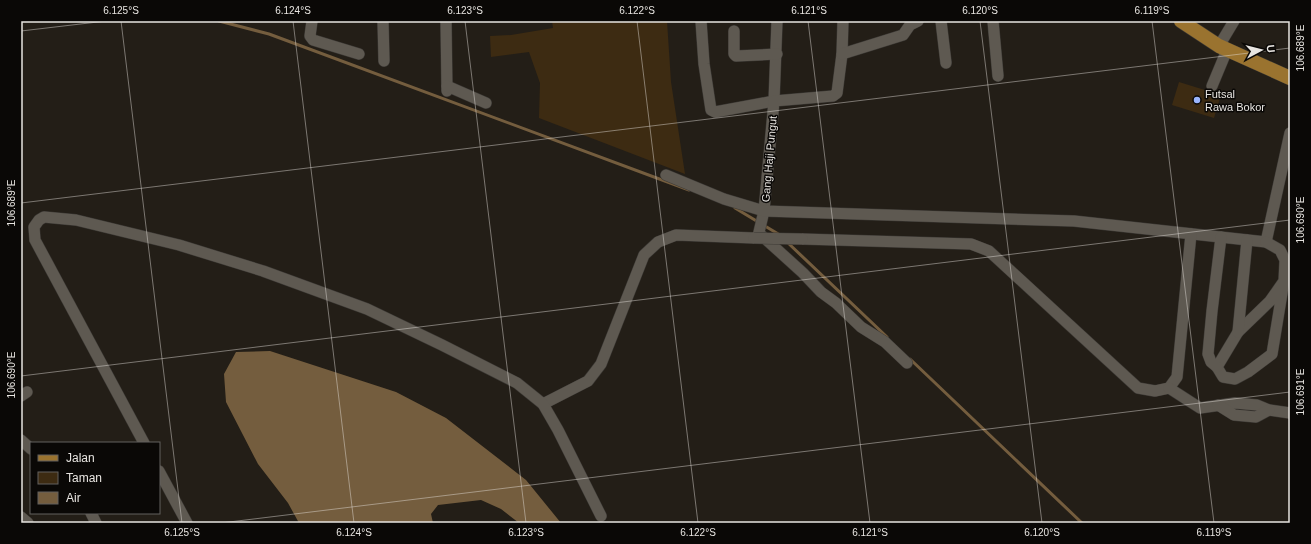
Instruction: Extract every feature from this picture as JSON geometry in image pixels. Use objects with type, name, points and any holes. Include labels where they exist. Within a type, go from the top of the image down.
[{"type":"main road","points":[[1181,21],[1223,48],[1290,78]]},
{"type":"street","points":[[312,21],[310,36],[313,40],[359,54]]},
{"type":"street","points":[[383,21],[384,61]]},
{"type":"street","points":[[446,21],[447,89],[486,103]]},
{"type":"street","name":"Gang Haji Pungut","points":[[701,21],[704,64],[711,110],[715,112],[774,101],[835,95],[837,93],[842,54],[843,21]]},
{"type":"street","name":"Gang Haji Pungut","points":[[757,233],[764,214],[774,101],[777,21]]},
{"type":"street","points":[[842,54],[903,35],[910,25],[918,21]]},
{"type":"street","points":[[941,21],[946,63]]},
{"type":"street","points":[[993,21],[998,76]]},
{"type":"street","points":[[1212,86],[1223,48],[1234,21]]},
{"type":"street","points":[[734,31],[734,54],[736,56],[776,54]]},
{"type":"street","points":[[1266,242],[1290,133]]},
{"type":"street","points":[[666,175],[764,214],[1074,221],[1191,234],[1221,237],[1266,242],[1280,250],[1285,260],[1284,280],[1272,354],[1248,372],[1235,379],[1223,377],[1217,367],[1211,362],[1208,354],[1221,237]]},
{"type":"street","points":[[143,442],[35,240],[34,227],[39,220],[44,217],[76,220],[179,245],[263,271],[359,307],[442,345],[517,383],[543,404],[558,430],[601,516]]},
{"type":"street","points":[[543,404],[588,381],[601,364],[644,255],[658,242],[676,235],[757,233],[802,239],[971,244],[989,251],[1138,388],[1155,391],[1169,388],[1177,377],[1191,234]]},
{"type":"street","points":[[757,233],[798,268],[821,292],[836,303],[861,327],[885,342],[907,362]]},
{"type":"street","points":[[1238,332],[1247,240]]},
{"type":"street","points":[[1217,367],[1238,332],[1270,301],[1284,280]]},
{"type":"street","points":[[1169,388],[1200,408],[1218,405],[1234,415],[1256,417],[1269,410],[1290,413]]},
{"type":"street","points":[[21,440],[30,448]]},
{"type":"street","points":[[160,473],[187,523]]},
{"type":"street","points":[[92,514],[96,523]]},
{"type":"street","points":[[21,517],[28,523]]},
{"type":"green space","points":[[552,21],[667,21],[671,82],[685,174],[539,118],[540,83],[529,52],[491,57],[490,36],[511,35],[553,28]]},
{"type":"green space","name":"Futsal Rawa Bokor","points":[[1179,82],[1221,95],[1214,118],[1172,105]]},
{"type":"water","points":[[270,351],[396,392],[446,418],[526,480],[561,523],[519,523],[501,509],[481,500],[438,505],[431,514],[433,523],[299,523],[288,503],[258,464],[226,402],[224,374],[236,352]]},
{"type":"waterway","points":[[219,21],[269,34],[689,190]]},
{"type":"waterway","points":[[735,208],[780,235]]},
{"type":"waterway","points":[[787,242],[887,337]]},
{"type":"waterway","points":[[910,359],[1082,523]]},
{"type":"place","name":"Futsal Rawa Bokor","points":[[1197,100]]}]
